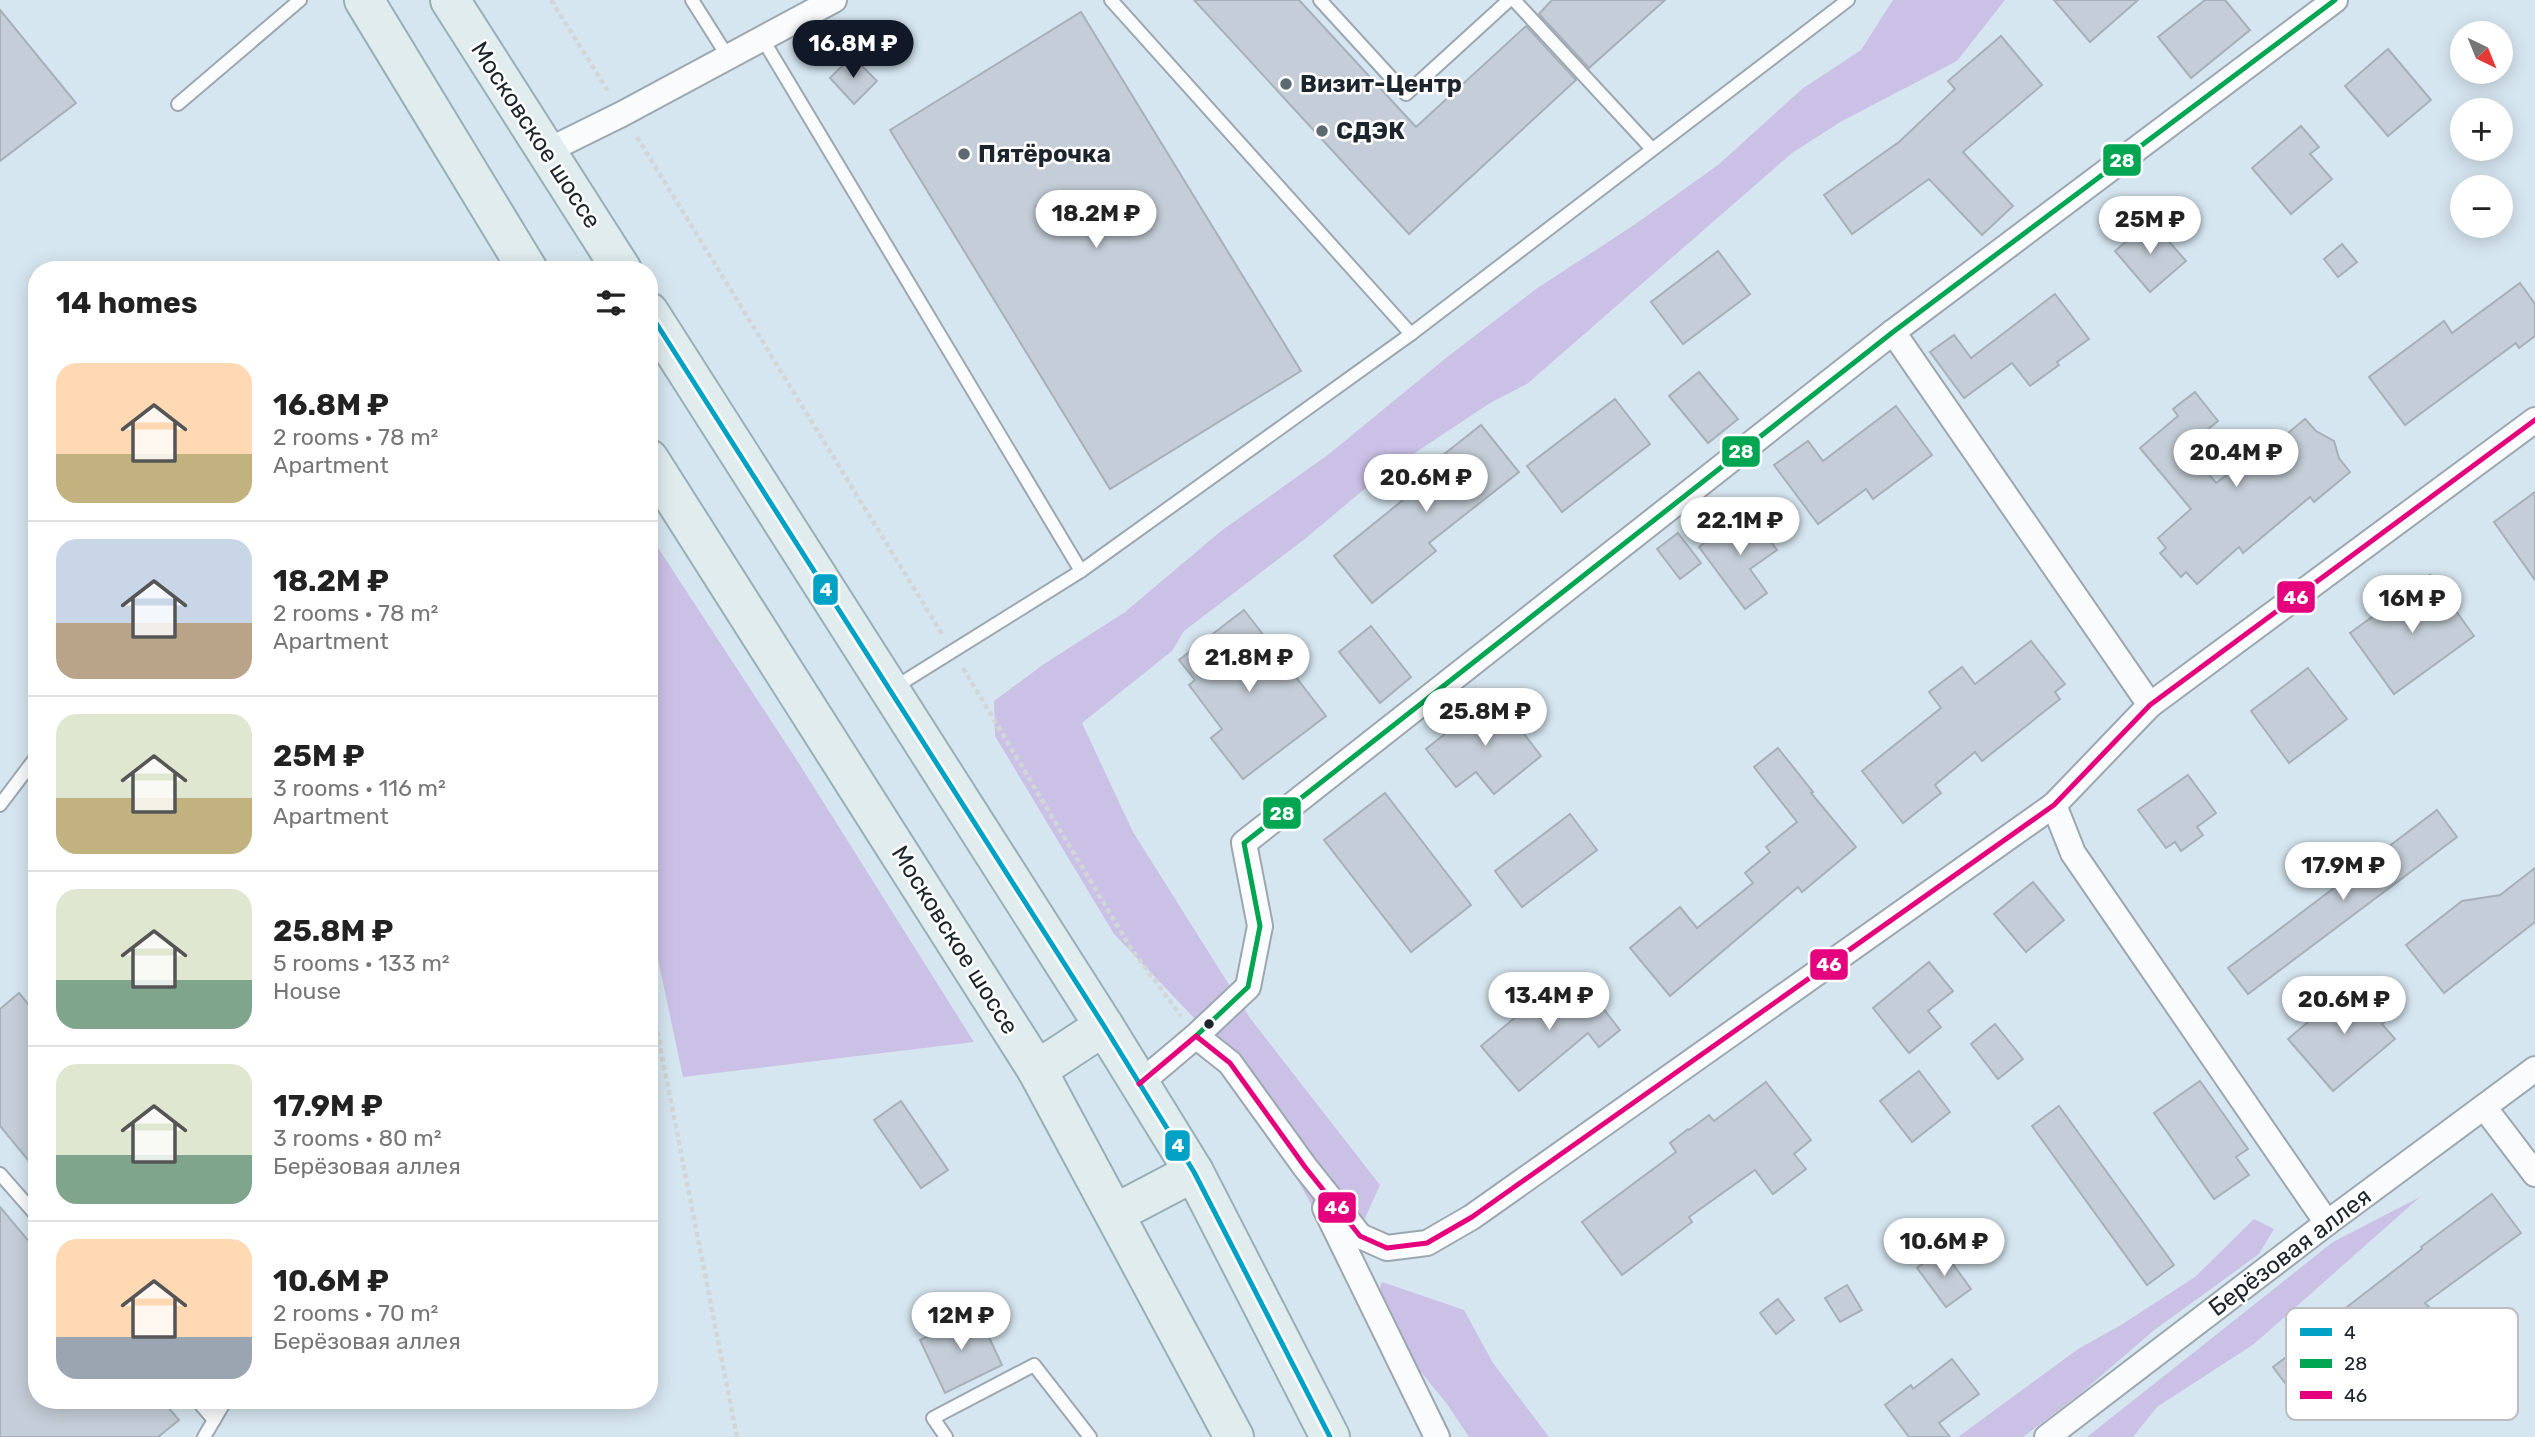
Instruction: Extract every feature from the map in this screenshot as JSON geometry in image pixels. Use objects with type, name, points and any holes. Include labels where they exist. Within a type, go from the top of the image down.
[{"type":"main road","points":[[364,0],[523,261]]},
{"type":"main road","name":"Московское шоссе","points":[[450,0],[616,261]]},
{"type":"main road","points":[[658,326],[1104,1026],[1194,1172],[1330,1437]]},
{"type":"main road","name":"Московское шоссе","points":[[658,473],[1037,1070],[1234,1437]]},
{"type":"main road","points":[[1037,1070],[1104,1026]]},
{"type":"main road","points":[[1116,1213],[1194,1172]]},
{"type":"street","points":[[547,151],[622,114],[834,0]]},
{"type":"street","points":[[1139,1084],[1248,987],[1260,926],[1244,843],[1893,332],[2335,0]]},
{"type":"street","points":[[1893,332],[2150,705]]},
{"type":"street","points":[[1196,1036],[1230,1063],[1305,1167],[1360,1236],[1387,1248],[1427,1243],[1483,1209],[2054,805],[2150,705],[2535,420]]},
{"type":"street","points":[[2054,805],[2073,853],[2328,1223]]},
{"type":"street","name":"Берёзовая аллея","points":[[2047,1437],[2535,1069]]},
{"type":"street","points":[[2484,1107],[2535,1174]]},
{"type":"street","points":[[1305,1167],[1437,1437]]},
{"type":"lane","points":[[178,104],[300,0]]},
{"type":"lane","points":[[692,0],[728,57]]},
{"type":"lane","points":[[1111,0],[1411,334]]},
{"type":"lane","points":[[1320,0],[1406,94],[1512,0],[1652,149]]},
{"type":"lane","points":[[890,691],[1081,571],[1411,334],[1848,0]]},
{"type":"lane","points":[[762,38],[1081,571]]},
{"type":"lane","points":[[0,805],[28,768]]},
{"type":"lane","points":[[0,1174],[28,1206]]},
{"type":"lane","points":[[946,1437],[933,1418],[1034,1366],[1090,1437]]},
{"type":"lane","points":[[205,1409],[214,1420]]},
{"type":"lane","points":[[204,1437],[220,1409]]},
{"type":"path","points":[[551,0],[954,652],[1130,947],[1196,1036]]},
{"type":"path","points":[[658,1036],[737,1437]]},
{"type":"shaded area","points":[[1893,0],[2005,0],[1957,61],[1842,121],[1792,153],[1527,384],[1490,403],[1380,476],[1306,538],[1184,631],[1172,651],[1082,723],[1133,832],[1250,1018],[1380,1185],[1361,1227],[1312,1206],[1251,1096],[1218,1043],[1114,934],[995,736],[994,701],[1044,664],[1125,612],[1221,531],[1329,454],[1446,358],[1536,289],[1634,225],[1718,165],[1802,89],[1861,50]]},
{"type":"shaded area","points":[[658,548],[800,765],[974,1042],[683,1077],[658,959]]},
{"type":"shaded area","points":[[2420,1197],[2295,1308],[2286,1308],[2286,1316],[2254,1344],[2157,1407],[2133,1437],[2087,1437],[2333,1242]]},
{"type":"shaded area","points":[[2254,1219],[2274,1229],[2259,1254],[2153,1331],[2080,1394],[2023,1437],[1958,1437],[2078,1349],[2195,1277]]},
{"type":"shaded area","points":[[1382,1282],[1464,1310],[1493,1363],[1549,1437],[1469,1437],[1447,1404],[1372,1312]]},
{"type":"building","points":[[1194,0],[1299,0],[1416,127],[1526,26],[1576,80],[1409,234]]},
{"type":"building","points":[[1552,0],[1665,0],[1589,68],[1539,14]]},
{"type":"building","points":[[2054,0],[2138,0],[2090,42]]},
{"type":"building","points":[[2205,0],[2225,0],[2250,30],[2191,78],[2158,37]]},
{"type":"building","points":[[0,10],[76,103],[0,161]]},
{"type":"building","points":[[1081,12],[1301,371],[1110,489],[890,130]]},
{"type":"building","points":[[2001,36],[2042,85],[1963,152],[2013,206],[1982,235],[1929,179],[1852,234],[1824,195],[1899,142],[1955,89],[1948,81]]},
{"type":"building","points":[[2388,49],[2431,100],[2388,136],[2345,86]]},
{"type":"building","points":[[852,56],[877,81],[854,104],[830,78]]},
{"type":"building","points":[[2301,126],[2319,147],[2310,154],[2332,179],[2291,214],[2252,168]]},
{"type":"building","points":[[2150,220],[2186,261],[2150,292],[2115,251]]},
{"type":"building","points":[[2342,244],[2357,262],[2338,277],[2324,259]]},
{"type":"building","points":[[1718,251],[1750,294],[1683,344],[1651,302]]},
{"type":"building","points":[[2520,283],[2535,304],[2535,336],[2519,348],[2516,343],[2405,425],[2369,377],[2444,321],[2452,333]]},
{"type":"building","points":[[2055,294],[2089,339],[2030,386],[2012,363],[1964,398],[1930,352],[1954,335],[1971,358]]},
{"type":"building","points":[[1699,372],[1738,419],[1708,443],[1669,396]]},
{"type":"building","points":[[2195,392],[2218,421],[2186,447],[2216,483],[2232,471],[2236,476],[2305,419],[2316,431],[2334,441],[2339,458],[2350,472],[2314,502],[2310,497],[2243,553],[2239,547],[2197,584],[2186,572],[2181,577],[2160,553],[2166,548],[2158,538],[2191,509],[2140,448],[2178,416],[2173,409]]},
{"type":"building","points":[[1615,399],[1650,444],[1562,512],[1527,466]]},
{"type":"building","points":[[1896,406],[1932,455],[1873,499],[1866,489],[1818,524],[1774,465],[1808,441],[1823,461]]},
{"type":"building","points":[[1481,425],[1519,472],[1429,543],[1436,551],[1372,603],[1334,556],[1419,487],[1413,479]]},
{"type":"building","points":[[2535,492],[2535,580],[2494,522]]},
{"type":"building","points":[[1748,510],[1777,550],[1750,569],[1767,593],[1745,609],[1699,547]]},
{"type":"building","points":[[1678,533],[1701,563],[1680,579],[1657,549]]},
{"type":"building","points":[[2430,575],[2474,636],[2394,694],[2350,633]]},
{"type":"building","points":[[1244,610],[1326,716],[1243,779],[1211,738],[1222,729],[1189,685],[1195,680],[1179,660]]},
{"type":"building","points":[[1371,626],[1411,677],[1380,703],[1339,652]]},
{"type":"building","points":[[2031,641],[2065,684],[2055,692],[2060,699],[1982,761],[1975,752],[1935,785],[1941,793],[1903,823],[1862,771],[1941,708],[1929,692],[1962,667],[1975,684]]},
{"type":"building","points":[[2308,668],[2347,719],[2289,763],[2251,711]]},
{"type":"building","points":[[1494,695],[1541,756],[1494,794],[1476,772],[1456,787],[1426,749]]},
{"type":"building","points":[[1778,748],[1856,847],[1802,892],[1798,887],[1670,996],[1630,948],[1680,907],[1697,928],[1753,883],[1745,873],[1770,852],[1766,847],[1797,822],[1754,767]]},
{"type":"building","points":[[2188,775],[2216,813],[2197,827],[2203,835],[2181,851],[2175,842],[2166,848],[2138,810]]},
{"type":"building","points":[[1385,793],[1471,905],[1411,952],[1324,840]]},
{"type":"building","points":[[2437,810],[2457,837],[2248,994],[2228,968]]},
{"type":"building","points":[[1570,814],[1597,850],[1522,907],[1495,871]]},
{"type":"building","points":[[2535,868],[2535,922],[2444,993],[2406,945],[2462,901],[2500,895]]},
{"type":"building","points":[[2033,882],[2064,920],[2026,952],[1994,914]]},
{"type":"building","points":[[1929,962],[1953,991],[1928,1011],[1941,1027],[1909,1053],[1873,1008]]},
{"type":"building","points":[[1576,974],[1620,1030],[1599,1047],[1588,1033],[1519,1091],[1481,1046],[1523,1011],[1525,1015]]},
{"type":"building","points":[[2357,980],[2390,1017],[2382,1024],[2395,1039],[2333,1091],[2288,1039]]},
{"type":"building","points":[[19,993],[28,1004],[28,1160],[0,1126],[0,1009]]},
{"type":"building","points":[[1995,1024],[2023,1059],[1998,1079],[1971,1044]]},
{"type":"building","points":[[1919,1071],[1950,1112],[1912,1142],[1880,1101]]},
{"type":"building","points":[[2200,1081],[2248,1149],[2236,1157],[2249,1175],[2214,1199],[2154,1113]]},
{"type":"building","points":[[1766,1082],[1811,1140],[1794,1154],[1806,1169],[1773,1194],[1755,1170],[1689,1217],[1692,1222],[1622,1275],[1582,1222],[1676,1152],[1670,1143],[1688,1129],[1709,1115],[1714,1121]]},
{"type":"building","points":[[901,1101],[948,1170],[921,1188],[874,1120]]},
{"type":"building","points":[[2059,1106],[2174,1265],[2147,1285],[2032,1126]]},
{"type":"building","points":[[2492,1194],[2521,1233],[2425,1303],[2428,1308],[2348,1308],[2422,1249],[2421,1247]]},
{"type":"building","points":[[0,1207],[28,1240],[28,1409],[170,1409],[179,1420],[158,1437],[0,1437]]},
{"type":"building","points":[[1942,1249],[1971,1289],[1946,1307],[1917,1268]]},
{"type":"building","points":[[1847,1285],[1862,1310],[1840,1322],[1825,1298]]},
{"type":"building","points":[[1778,1299],[1794,1320],[1776,1334],[1760,1313]]},
{"type":"building","points":[[977,1312],[1002,1365],[945,1393],[920,1340]]},
{"type":"building","points":[[2286,1357],[2286,1384],[2273,1367]]},
{"type":"building","points":[[1952,1359],[1979,1394],[1939,1423],[1950,1437],[1909,1437],[1885,1405],[1911,1385],[1913,1389]]},
{"type":"transit line","name":"28","points":[[1196,1036],[1248,987],[1260,926],[1244,843],[1893,332],[2335,0]]},
{"type":"transit line","name":"4","points":[[658,326],[1104,1026],[1194,1172],[1330,1437]]},
{"type":"transit line","name":"46","points":[[1139,1084],[1196,1036],[1230,1063],[1305,1167],[1360,1236],[1387,1248],[1427,1243],[1472,1217],[2054,805],[2150,705],[2535,420]]},
{"type":"place","name":"Визит-Центр","points":[[1286,84]]},
{"type":"place","name":"СДЭК","points":[[1322,131]]},
{"type":"place","name":"Пятёрочка","points":[[964,154]]}]
